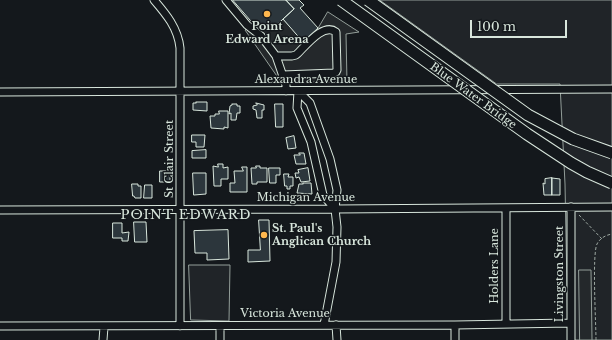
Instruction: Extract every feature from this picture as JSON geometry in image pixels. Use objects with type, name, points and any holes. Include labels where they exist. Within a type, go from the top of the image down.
[{"type":"highway","name":"Blue Water Bridge","points":[[341,0],[527,134],[571,163],[612,183]]},
{"type":"highway","name":"Blue Water Bridge","points":[[368,0],[528,115],[573,139],[612,153]]},
{"type":"street","name":"St Clair Street","points":[[154,0],[172,23],[179,37],[180,48],[180,326]]},
{"type":"street","points":[[226,0],[248,25],[261,36],[276,56],[286,85],[286,91]]},
{"type":"street","points":[[276,56],[296,55],[321,31],[333,30],[336,32],[336,72],[283,75]]},
{"type":"street","name":"Alexandra Avenue","points":[[0,92],[612,89]]},
{"type":"street","points":[[298,91],[310,103],[331,162],[337,190],[335,209],[337,227],[336,262],[324,325]]},
{"type":"street","points":[[298,91],[297,108],[308,134],[324,195],[335,209]]},
{"type":"street","points":[[308,134],[321,131]]},
{"type":"street","points":[[317,165],[331,162]]},
{"type":"street","name":"Livingston Street","points":[[571,207],[571,340]]},
{"type":"street","name":"Michigan Avenue","points":[[0,210],[612,207]]},
{"type":"street","name":"Holders Lane","points":[[506,208],[506,324]]},
{"type":"street","name":"Victoria Avenue","points":[[0,326],[455,325],[570,323]]},
{"type":"street","points":[[336,325],[336,340]]},
{"type":"street","points":[[455,325],[455,340]]},
{"type":"street","points":[[104,326],[104,340]]},
{"type":"street","points":[[220,326],[220,340]]},
{"type":"path","points":[[571,207],[602,239]]},
{"type":"path","points":[[596,340],[595,258],[597,244],[606,235],[612,234]]},
{"type":"shaded area","points":[[380,0],[612,0],[612,340],[568,340],[565,184],[560,84],[497,84]]},
{"type":"shaded area","points":[[328,12],[359,32],[346,34],[347,82],[281,82],[245,30],[256,22],[262,29],[266,26],[270,30],[283,19],[303,41],[318,28]]},
{"type":"shaded area","points":[[189,265],[230,265],[229,321],[191,320]]},
{"type":"shaded area","points":[[579,270],[591,270],[592,340],[580,340]]},
{"type":"building","name":"Point Edward Arena","points":[[233,0],[286,0],[294,9],[270,31],[266,26],[262,29],[256,22],[254,24]]},
{"type":"building","points":[[286,0],[299,0],[304,5],[300,8],[318,28],[303,42],[283,19],[294,9]]},
{"type":"building","points":[[207,102],[207,111],[193,110],[193,103]]},
{"type":"building","points":[[256,103],[264,105],[264,110],[262,110],[262,118],[257,118],[256,110],[253,109],[253,106],[257,105]]},
{"type":"building","points":[[232,104],[237,104],[237,106],[240,106],[240,113],[237,113],[236,120],[231,120],[231,113],[229,114],[230,106]]},
{"type":"building","points":[[275,104],[283,104],[283,127],[276,127]]},
{"type":"building","points":[[219,111],[228,111],[228,128],[211,128],[210,116],[219,114]]},
{"type":"building","points":[[192,135],[205,135],[204,147],[196,147],[196,142],[192,142]]},
{"type":"building","points":[[294,136],[296,148],[288,149],[286,138]]},
{"type":"building","points":[[206,150],[206,158],[192,158],[192,151]]},
{"type":"building","points":[[299,153],[304,153],[306,164],[296,164],[294,155],[300,155]]},
{"type":"building","points":[[218,164],[223,164],[223,168],[228,167],[228,179],[221,179],[221,186],[214,186],[213,166],[218,167]]},
{"type":"building","points":[[256,166],[260,166],[260,168],[267,168],[267,182],[257,182],[257,184],[252,184],[251,168],[256,168]]},
{"type":"building","points":[[242,167],[247,167],[247,192],[230,192],[230,183],[235,183],[234,171],[243,171]]},
{"type":"building","points":[[269,168],[280,168],[280,175],[276,175],[276,183],[270,183]]},
{"type":"building","points":[[308,168],[310,181],[301,182],[299,177],[296,178],[295,173],[299,173],[298,170]]},
{"type":"building","points":[[160,171],[170,171],[170,182],[160,182]]},
{"type":"building","points":[[193,173],[206,173],[206,194],[194,195]]},
{"type":"building","points":[[284,174],[289,174],[288,177],[293,177],[293,186],[290,186],[290,189],[287,189],[287,186],[285,186]]},
{"type":"building","points":[[552,178],[560,179],[560,195],[552,195]]},
{"type":"building","points":[[552,178],[552,195],[544,195],[543,183],[545,184],[545,179]]},
{"type":"building","points":[[311,183],[312,194],[297,193],[299,184]]},
{"type":"building","points":[[132,184],[138,184],[138,186],[141,186],[141,198],[135,198],[133,196]]},
{"type":"building","points":[[145,185],[152,185],[152,198],[144,198]]},
{"type":"building","name":"St. Paul's Anglican Church","points":[[259,220],[269,220],[270,261],[248,262],[248,250],[260,250]]},
{"type":"building","points":[[134,222],[146,222],[147,242],[135,242]]},
{"type":"building","points":[[113,223],[122,223],[122,233],[129,232],[128,241],[122,241],[122,238],[113,238]]},
{"type":"building","points":[[228,230],[229,259],[207,260],[207,253],[195,253],[194,231]]},
{"type":"place","name":"Point Edward Arena","points":[[267,14]]},
{"type":"place","name":"St. Paul's Anglican Church","points":[[264,235]]},
{"type":"district","name":"POINT EDWARD","points":[[186,215]]}]
